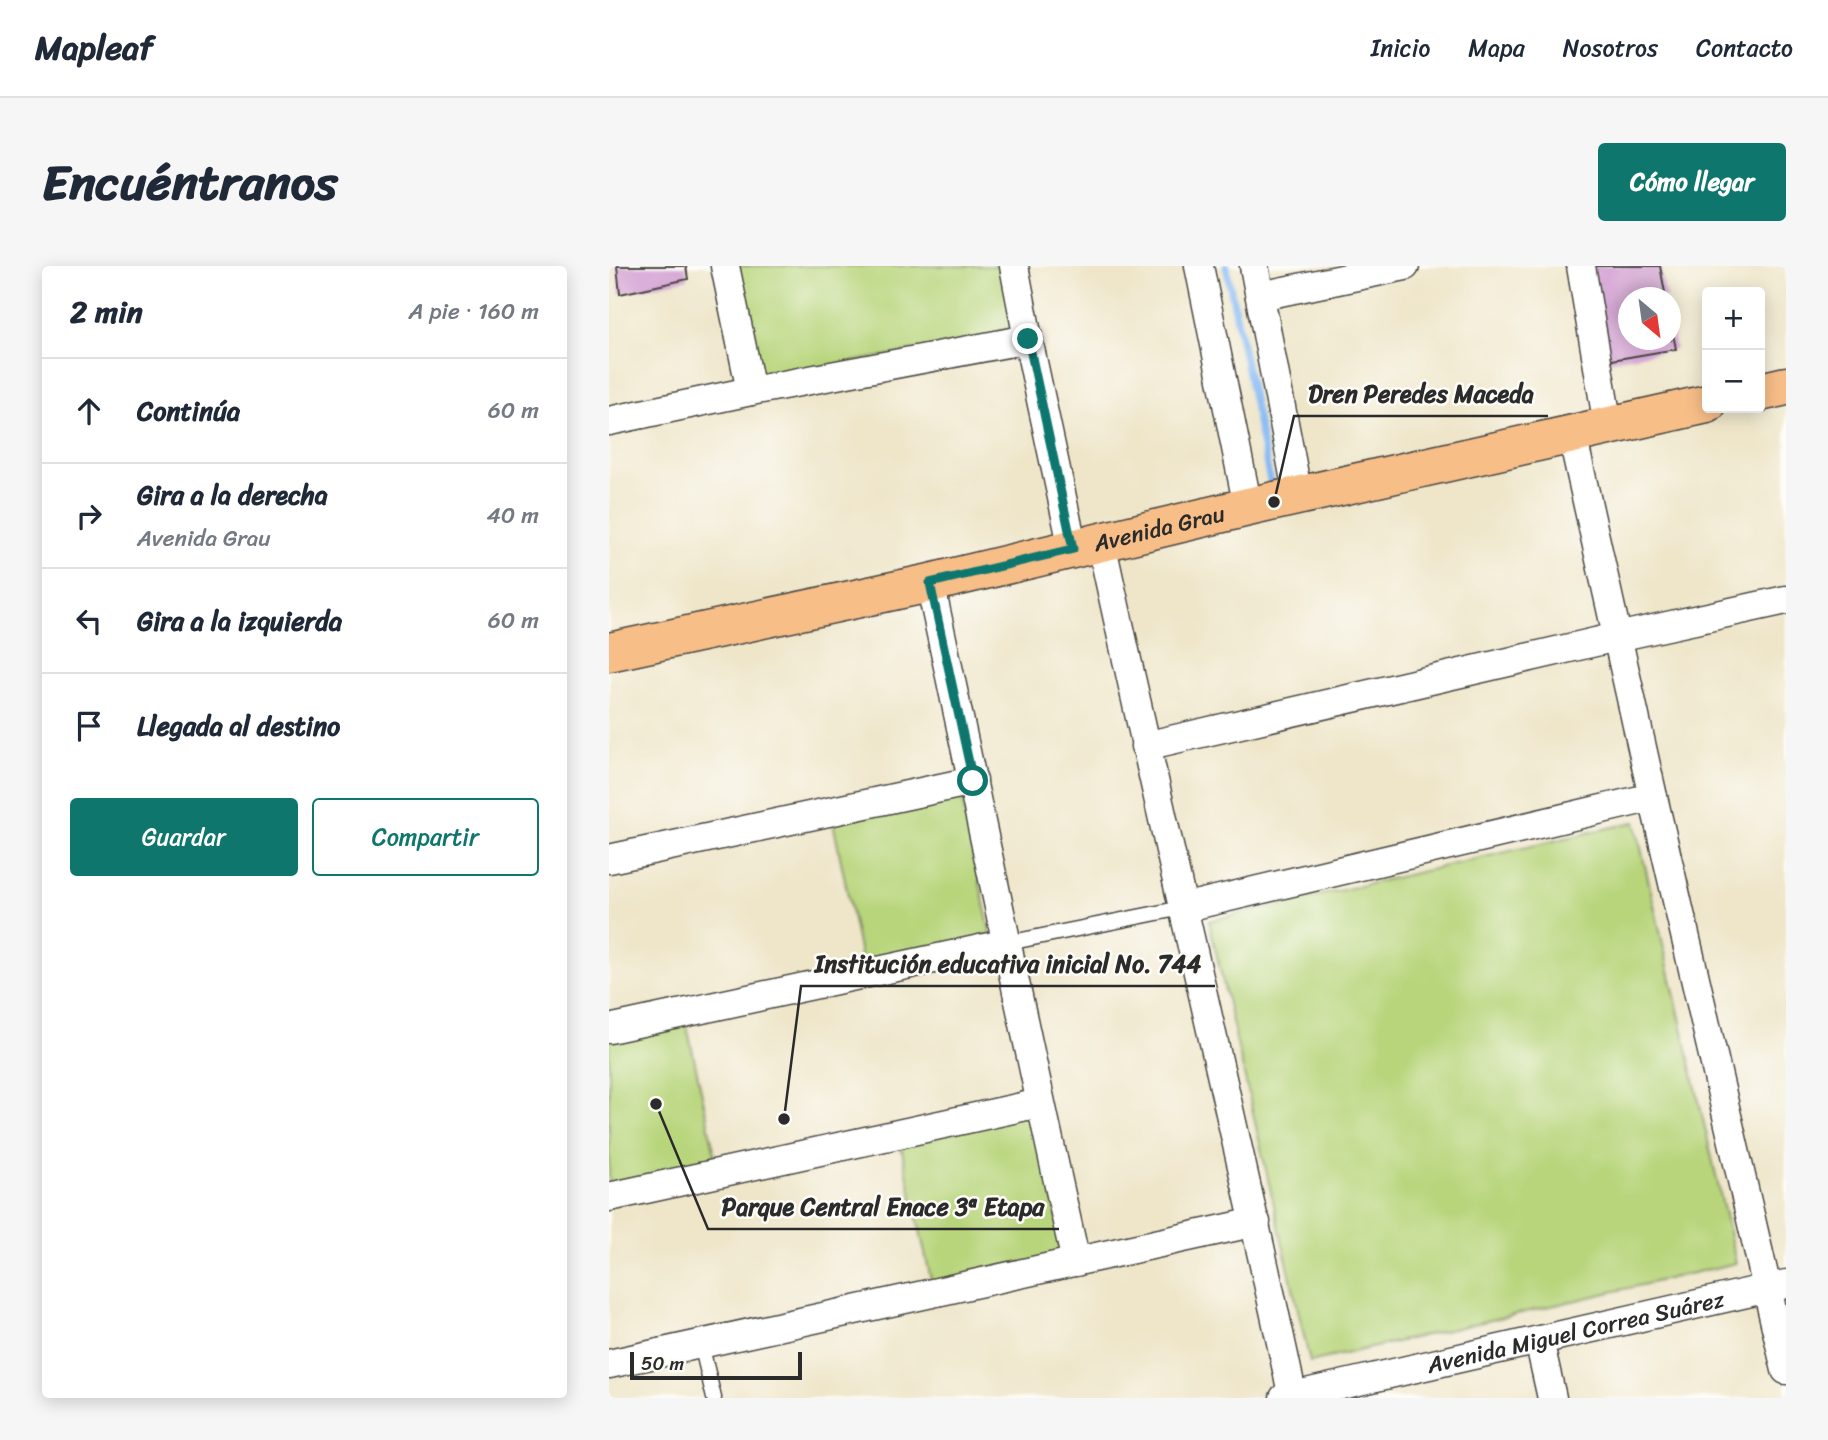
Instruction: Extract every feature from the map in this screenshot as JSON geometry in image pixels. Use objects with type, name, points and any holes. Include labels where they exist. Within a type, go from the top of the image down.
[{"type":"main road","points":[[1765,391],[1786,386]]},
{"type":"main road","name":"Avenida Grau","points":[[611,645],[930,583],[1248,507],[1702,405]]},
{"type":"street","points":[[725,266],[751,391]]},
{"type":"street","points":[[1014,266],[1028,339],[1145,746],[1255,1222],[1290,1397]]},
{"type":"street","points":[[1199,266],[1248,507]]},
{"type":"street","points":[[1254,266],[1298,496]]},
{"type":"street","points":[[1260,296],[1405,266]]},
{"type":"street","points":[[1581,266],[1590,430],[1618,637],[1653,797],[1776,1286],[1786,1370]]},
{"type":"street","points":[[609,421],[751,391],[1028,339]]},
{"type":"street","points":[[930,583],[1076,1262]]},
{"type":"street","points":[[1145,746],[1786,600]]},
{"type":"street","points":[[609,859],[973,781]]},
{"type":"street","points":[[1182,908],[1653,797]]},
{"type":"street","points":[[609,1030],[1007,943]]},
{"type":"street","points":[[609,1197],[1040,1103]]},
{"type":"street","points":[[609,1364],[1255,1222]]},
{"type":"street","name":"Avenida Miguel Correa Suárez","points":[[1290,1397],[1776,1286]]},
{"type":"street","points":[[1539,1340],[1552,1398]]},
{"type":"lane","points":[[1007,943],[1182,908]]},
{"type":"lane","points":[[701,1344],[714,1398]]},
{"type":"green space","points":[[727,266],[1013,266],[1027,331],[749,380]]},
{"type":"green space","points":[[961,795],[991,936],[862,964],[833,822]]},
{"type":"green space","points":[[1635,822],[1736,1263],[1310,1362],[1209,921]]},
{"type":"green space","points":[[685,1017],[719,1173],[609,1194],[609,1035]]},
{"type":"green space","points":[[1034,1112],[1065,1254],[932,1284],[900,1142]]},
{"type":"building","points":[[617,266],[686,266],[688,279],[620,294]]},
{"type":"building","points":[[1589,266],[1660,266],[1664,287],[1618,287],[1618,350],[1670,350],[1606,361]]},
{"type":"waterway","points":[[1226,266],[1272,491]]},
{"type":"place","name":"Dren Peredes Maceda","points":[[1274,502]]},
{"type":"place","name":"Parque Central Enace 3ª Etapa","points":[[656,1104]]},
{"type":"place","name":"Institución educativa inicial No. 744","points":[[784,1119]]},
{"type":"route","points":[[973,781],[930,583],[1073,549],[1028,339]]}]
